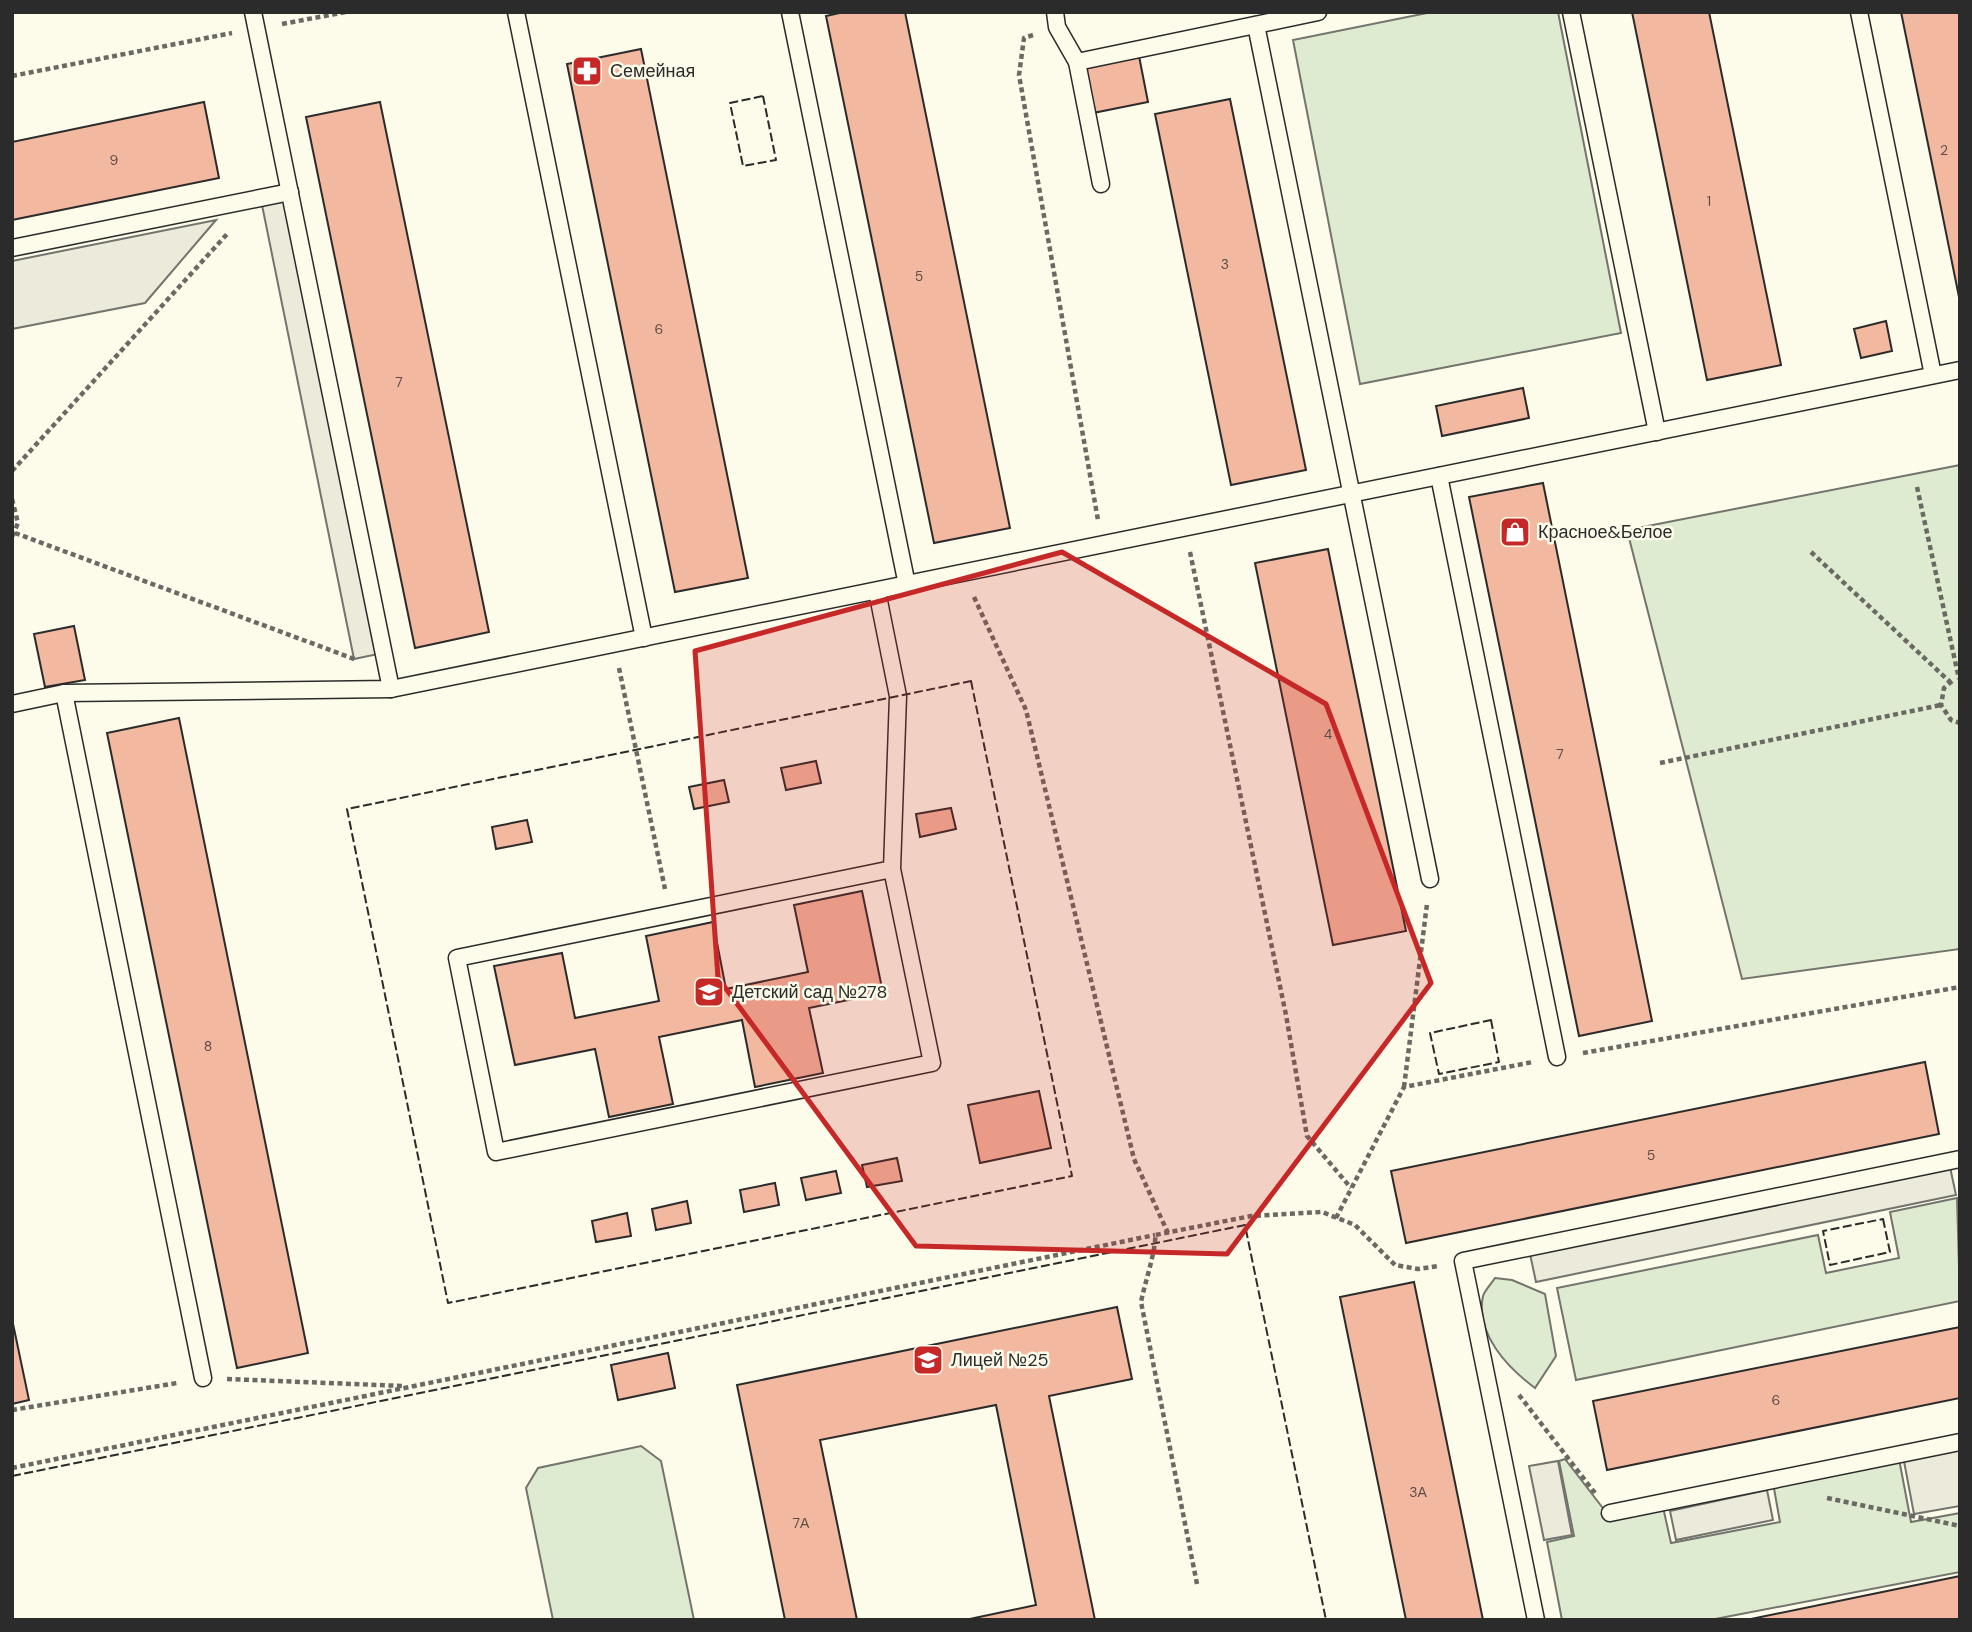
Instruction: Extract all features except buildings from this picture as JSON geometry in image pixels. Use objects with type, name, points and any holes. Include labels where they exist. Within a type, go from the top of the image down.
[{"type":"lane","points":[[516,12],[644,638]]},
{"type":"lane","points":[[790,12],[907,585]]},
{"type":"lane","points":[[1077,62],[1318,12]]},
{"type":"lane","points":[[1571,12],[1657,432]]},
{"type":"lane","points":[[1859,12],[1933,375]]},
{"type":"lane","points":[[1056,19],[1077,62],[1101,184]]},
{"type":"lane","points":[[255,20],[391,690]]},
{"type":"lane","points":[[1256,25],[1430,879]]},
{"type":"lane","points":[[12,248],[290,192]]},
{"type":"lane","points":[[12,704],[64,693],[391,690],[1960,370]]},
{"type":"lane","points":[[1439,477],[1557,1057]]},
{"type":"lane","points":[[877,591],[898,696],[892,869],[932,1063],[496,1152],[457,958],[892,869]]},
{"type":"lane","points":[[64,693],[203,1378]]},
{"type":"lane","points":[[1536,1620],[1462,1261],[1960,1159]]},
{"type":"lane","points":[[1610,1513],[1960,1442]]},
{"type":"path","points":[[12,76],[255,20],[346,12]]},
{"type":"path","points":[[1056,19],[1024,38],[1019,75],[1102,545]]},
{"type":"path","points":[[12,471],[260,198]]},
{"type":"path","points":[[1917,487],[1959,679],[1950,682],[1941,696],[1941,705],[1951,720],[1960,723]]},
{"type":"path","points":[[12,499],[18,511],[14,535],[387,671]]},
{"type":"path","points":[[1185,528],[1286,1015],[1307,1136],[1351,1188]]},
{"type":"path","points":[[1811,552],[1950,682]]},
{"type":"path","points":[[963,573],[1026,710],[1134,1159],[1168,1233]]},
{"type":"path","points":[[615,644],[670,914]]},
{"type":"path","points":[[1660,763],[1941,705]]},
{"type":"path","points":[[1336,1217],[1404,1087],[1430,879]]},
{"type":"path","points":[[1404,1087],[1557,1057],[1960,988]]},
{"type":"path","points":[[12,1468],[1251,1216],[1322,1212],[1355,1225],[1395,1265],[1418,1269],[1462,1261]]},
{"type":"path","points":[[1155,1235],[1156,1243],[1146,1270],[1141,1302],[1197,1584]]},
{"type":"path","points":[[1512,1386],[1610,1513]]},
{"type":"path","points":[[1824,1498],[1960,1526]]},
{"type":"highlighted area","points":[[1062,552],[1326,704],[1431,983],[1227,1254],[916,1246],[718,978],[695,651]]},
{"type":"green space","points":[[1432,12],[1558,12],[1621,333],[1360,384],[1293,40]]},
{"type":"green space","points":[[1960,465],[1960,949],[1742,979],[1627,530]]},
{"type":"green space","points":[[1957,1198],[1960,1301],[1576,1380],[1557,1288],[1818,1235],[1826,1273],[1899,1258],[1890,1212]]},
{"type":"green space","points":[[1495,1278],[1512,1280],[1545,1294],[1556,1356],[1535,1388],[1514,1371],[1496,1349],[1484,1324],[1483,1296]]},
{"type":"green space","points":[[641,1446],[661,1461],[694,1620],[553,1620],[526,1488],[538,1468]]},
{"type":"green space","points":[[1565,1459],[1609,1516],[1663,1507],[1671,1543],[1780,1522],[1773,1483],[1899,1459],[1911,1522],[1960,1513],[1960,1572],[1710,1620],[1562,1620],[1547,1542],[1574,1536],[1559,1461]]},
{"type":"shaded area","points":[[286,200],[378,654],[354,659],[262,205]]},
{"type":"shaded area","points":[[216,220],[145,303],[12,329],[12,261]]},
{"type":"shaded area","points":[[1950,1167],[1956,1195],[1536,1282],[1530,1254]]},
{"type":"shaded area","points":[[1960,1445],[1960,1506],[1914,1514],[1903,1456]]},
{"type":"shaded area","points":[[1558,1461],[1572,1535],[1544,1540],[1529,1466]]},
{"type":"shaded area","points":[[1767,1490],[1773,1520],[1676,1540],[1670,1511]]},
{"type":"fence","points":[[763,96],[776,160],[743,166],[730,103],[763,96]]},
{"type":"fence","points":[[971,681],[1072,1176],[448,1303],[347,809],[971,681]]},
{"type":"fence","points":[[1491,1020],[1499,1062],[1439,1074],[1430,1033],[1491,1020]]},
{"type":"fence","points":[[1883,1219],[1890,1252],[1830,1265],[1823,1231],[1883,1219]]},
{"type":"fence","points":[[12,1476],[1245,1225],[1326,1620]]},
{"type":"place","name":"Семейная","points":[[587,71]]},
{"type":"place","name":"Красное&Белое","points":[[1515,532]]},
{"type":"place","name":"Детский сад №278","points":[[709,992]]},
{"type":"place","name":"Лицей №25","points":[[928,1360]]}]
